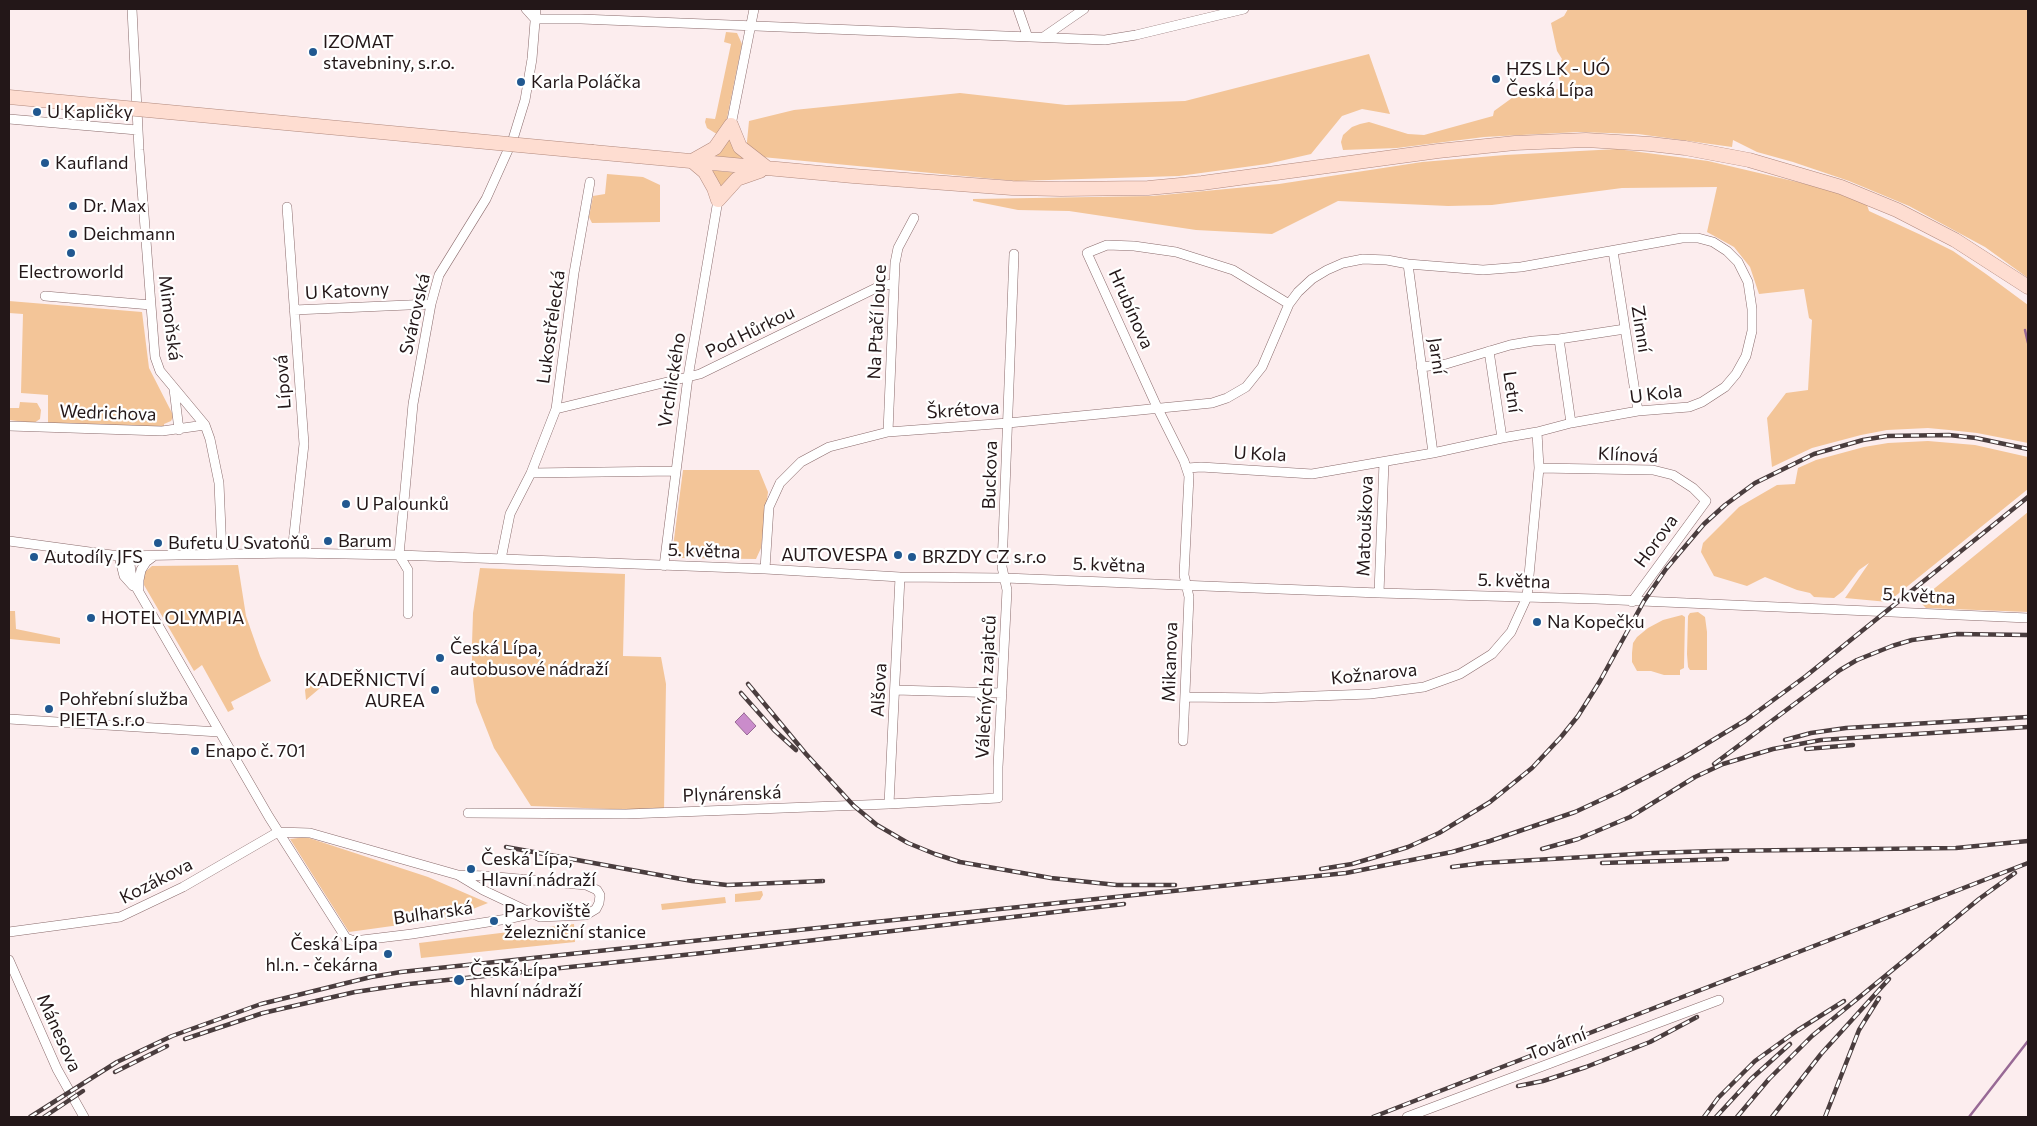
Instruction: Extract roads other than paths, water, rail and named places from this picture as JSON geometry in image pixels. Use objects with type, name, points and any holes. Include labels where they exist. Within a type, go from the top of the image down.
[{"type":"main road","points":[[9,97],[768,169],[1012,188],[1061,190],[1148,188],[1212,182],[1487,145],[1567,140],[1650,144],[1685,148],[1749,160],[1841,187],[1897,210],[1955,240],[2028,287]]},
{"type":"main road","points":[[692,161],[715,148],[731,125]]},
{"type":"main road","points":[[731,125],[740,147],[768,169]]},
{"type":"main road","points":[[692,161],[705,172],[718,200],[737,179],[746,174],[768,169]]},
{"type":"street","name":"Mimoňská","points":[[132,9],[137,130],[157,364],[164,377],[205,425],[210,439],[219,483],[222,554]]},
{"type":"street","points":[[526,9],[535,19],[1112,38],[1136,35],[1244,9]]},
{"type":"street","name":"Svárovská","points":[[399,555],[413,404],[431,304],[439,276],[486,199],[514,139],[525,100],[532,60],[536,9]]},
{"type":"street","points":[[731,125],[754,9]]},
{"type":"street","points":[[1018,9],[1027,35]]},
{"type":"street","points":[[1045,36],[1084,9]]},
{"type":"street","points":[[9,119],[137,130]]},
{"type":"street","name":"Lukostřelecká","points":[[501,559],[510,514],[531,473],[556,409],[574,273],[590,182]]},
{"type":"street","name":"Vrchlického","points":[[664,566],[688,378],[718,200]]},
{"type":"street","name":"Lípová","points":[[287,207],[304,444],[292,553]]},
{"type":"street","name":"Na Ptačí louce","points":[[888,432],[895,263],[898,248],[914,218]]},
{"type":"street","name":"U Kola","points":[[1188,468],[1201,467],[1312,474],[1433,453],[1537,432],[1571,423],[1638,411],[1689,407],[1702,402],[1725,387],[1736,374],[1746,356],[1752,324],[1750,293],[1745,273],[1738,262],[1727,251],[1713,242],[1698,238],[1682,238],[1521,267],[1483,270],[1363,259],[1344,263],[1327,270],[1312,279],[1298,292],[1289,304],[1262,367],[1246,387]]},
{"type":"street","name":"Hrubínova","points":[[1186,584],[1184,575],[1188,468],[1087,253],[1107,246],[1134,246],[1176,252],[1233,270],[1289,304]]},
{"type":"street","name":"Zimní","points":[[1613,251],[1638,411]]},
{"type":"street","name":"Buckova","points":[[1005,578],[1002,567],[1014,254]]},
{"type":"street","name":"Jarní","points":[[1408,264],[1433,453]]},
{"type":"street","name":"Pod Hůrkou","points":[[556,409],[688,378],[749,351],[876,288],[894,283]]},
{"type":"street","points":[[46,296],[151,305]]},
{"type":"street","name":"U Katovny","points":[[294,310],[431,304]]},
{"type":"street","points":[[1422,366],[1446,364],[1489,351],[1533,341],[1559,339],[1625,328]]},
{"type":"street","points":[[1559,339],[1571,423]]},
{"type":"street","name":"Letní","points":[[1489,351],[1502,438]]},
{"type":"street","name":"Škrétova","points":[[765,569],[769,507],[780,483],[801,462],[829,447],[888,432],[1008,424],[1158,407],[1212,403],[1227,398],[1246,387]]},
{"type":"street","points":[[174,389],[179,430]]},
{"type":"street","name":"Wedrichova","points":[[9,426],[162,431],[205,425]]},
{"type":"street","points":[[1526,597],[1539,468],[1537,432]]},
{"type":"street","name":"Matouškova","points":[[1379,593],[1384,462]]},
{"type":"street","name":"Klínová","points":[[1539,468],[1653,470],[1673,475],[1694,488],[1706,500]]},
{"type":"street","points":[[531,473],[675,471]]},
{"type":"street","name":"Horova","points":[[1632,602],[1706,500]]},
{"type":"street","name":"5. května","points":[[9,541],[119,556],[292,553],[399,555],[765,569],[900,577],[1005,578],[1186,584],[2028,618]]},
{"type":"street","points":[[399,555],[408,570],[408,614]]},
{"type":"street","name":"Bulharská","points":[[119,556],[124,576],[139,591]]},
{"type":"street","name":"Bulharská","points":[[129,556],[130,573],[139,591],[219,732],[278,832],[346,938],[354,941],[449,928],[530,914]]},
{"type":"street","points":[[139,591],[138,580],[141,570],[154,556]]},
{"type":"street","name":"Alšova","points":[[889,804],[900,577]]},
{"type":"street","name":"Válečných zajatců","points":[[998,798],[1007,590],[1005,578]]},
{"type":"street","name":"Mikanova","points":[[1183,741],[1188,597],[1186,584]]},
{"type":"street","name":"Kožnarova","points":[[1185,697],[1261,698],[1370,694],[1424,687],[1460,674],[1492,654],[1511,632],[1526,597]]},
{"type":"street","points":[[895,690],[1002,693]]},
{"type":"street","points":[[9,719],[219,732]]},
{"type":"street","name":"Plynárenská","points":[[468,813],[626,814],[998,798]]},
{"type":"street","name":"Bulharská","points":[[278,832],[310,833],[458,875],[530,914],[540,917],[586,915],[596,908],[600,896],[593,887],[586,885],[458,875]]},
{"type":"street","name":"Kozákova","points":[[9,932],[120,918],[183,887],[278,832]]},
{"type":"street","name":"Mánesova","points":[[9,960],[57,1069],[84,1117]]},
{"type":"street","name":"Tovární","points":[[1407,1117],[1719,1000]]},
{"type":"waterway","points":[[2025,330],[2028,343]]},
{"type":"waterway","points":[[1969,1117],[2028,1041]]},
{"type":"railway","points":[[1321,869],[1352,864],[1379,856],[1408,847],[1439,833],[1490,802],[1532,768],[1578,716],[1600,681],[1644,601],[1666,569],[1704,524],[1725,505],[1755,483],[1814,454],[1863,440],[1887,436],[1949,435],[1976,438],[2028,449]]},
{"type":"railway","points":[[30,1117],[117,1062],[172,1036],[261,1004],[371,977],[401,972],[1346,873],[1452,852],[1490,841],[1575,812],[1616,793],[1683,758],[1746,720],[1806,676],[2028,497]]},
{"type":"railway","points":[[1714,764],[1840,670],[1857,660],[1912,640],[1957,634],[2028,635]]},
{"type":"railway","points":[[748,684],[806,754],[854,806],[877,825],[908,843],[960,862],[1051,878],[1117,885],[1175,885]]},
{"type":"railway","points":[[741,693],[774,730],[796,750]]},
{"type":"railway","points":[[1785,740],[1811,733],[1846,728],[2028,717]]},
{"type":"railway","points":[[1542,849],[1578,839],[1630,817],[1695,777],[1723,764],[1773,749],[1821,740],[2028,727]]},
{"type":"railway","points":[[1806,749],[1853,745]]},
{"type":"railway","points":[[1452,867],[1483,863],[1653,853],[1956,848],[2028,841]]},
{"type":"railway","points":[[506,847],[692,881],[727,885],[823,881]]},
{"type":"railway","points":[[1602,863],[1727,859]]},
{"type":"railway","points":[[1373,1117],[2028,863]]},
{"type":"railway","points":[[1737,1117],[1769,1079],[1812,1036],[1979,899],[2015,873]]},
{"type":"railway","points":[[185,1039],[263,1013],[355,992],[409,984],[712,952],[1124,904]]},
{"type":"railway","points":[[1772,1117],[1821,1054],[1889,979]]},
{"type":"railway","points":[[1825,1117],[1859,1030],[1879,998]]},
{"type":"railway","points":[[1704,1117],[1718,1098],[1755,1061],[1798,1030],[1844,1001]]},
{"type":"railway","points":[[1518,1086],[1543,1081],[1586,1067],[1650,1042],[1697,1017]]},
{"type":"railway","points":[[1716,1117],[1751,1079],[1790,1044]]},
{"type":"railway","points":[[115,1072],[167,1046]]},
{"type":"railway","points":[[44,1117],[83,1091]]},
{"type":"place","name":"IZOMAT stavebniny, s.r.o.","points":[[313,52]]},
{"type":"place","name":"HZS LK - UÓ Česká Lípa","points":[[1496,79]]},
{"type":"place","name":"Karla Poláčka","points":[[521,82]]},
{"type":"place","name":"U Kapličky","points":[[37,112]]},
{"type":"place","name":"Kaufland","points":[[45,163]]},
{"type":"place","name":"Dr. Max","points":[[73,206]]},
{"type":"place","name":"Deichmann","points":[[73,234]]},
{"type":"place","name":"Electroworld","points":[[71,253]]},
{"type":"place","name":"U Palounků","points":[[346,504]]},
{"type":"place","name":"Barum","points":[[328,541]]},
{"type":"place","name":"Bufetu U Svatoňů","points":[[158,543]]},
{"type":"place","name":"AUTOVESPA","points":[[898,555]]},
{"type":"place","name":"Autodíly JFS","points":[[34,557]]},
{"type":"place","name":"BRZDY CZ s.r.o","points":[[912,557]]},
{"type":"place","name":"HOTEL OLYMPIA","points":[[91,618]]},
{"type":"place","name":"Na Kopečku","points":[[1537,622]]},
{"type":"place","name":"Česká Lípa, autobusové nádraží","points":[[440,658]]},
{"type":"place","name":"KADEŘNICTVÍ AUREA","points":[[435,690]]},
{"type":"place","name":"Pohřební služba PIETA s.r.o","points":[[49,709]]},
{"type":"place","name":"Enapo č. 701","points":[[195,751]]},
{"type":"place","name":"Česká Lípa, Hlavní nádraží","points":[[471,869]]},
{"type":"place","name":"Parkoviště železniční stanice","points":[[494,921]]},
{"type":"place","name":"Česká Lípa hl.n. - čekárna","points":[[388,954]]},
{"type":"place","name":"Česká Lípa hlavní nádraží","points":[[459,980]]}]
